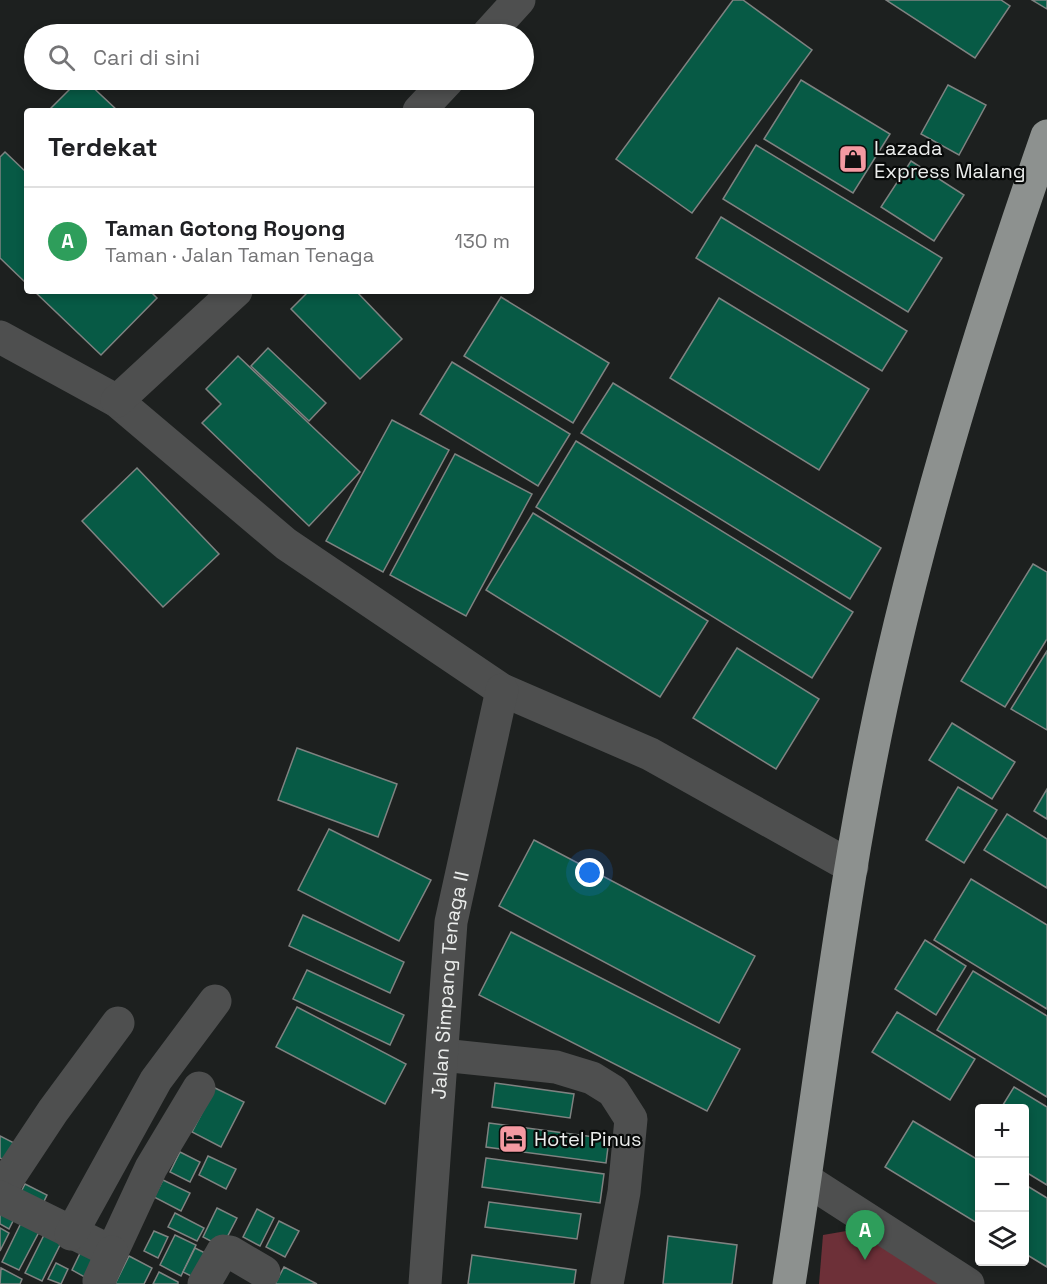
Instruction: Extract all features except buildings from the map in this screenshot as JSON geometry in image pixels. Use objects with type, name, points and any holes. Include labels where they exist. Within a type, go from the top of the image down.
[{"type":"highway","points":[[789,1284],[852,867],[891,660],[970,365],[1047,136]]},
{"type":"street","points":[[497,24],[519,0]]},
{"type":"street","points":[[422,108],[439,90]]},
{"type":"street","points":[[117,401],[233,294]]},
{"type":"street","points":[[0,337],[117,401],[286,544],[502,690],[650,754],[852,867]]},
{"type":"street","name":"Jalan Simpang Tenaga II","points":[[425,1284],[451,922],[502,690]]},
{"type":"street","points":[[71,1234],[156,1080],[215,1001]]},
{"type":"street","points":[[0,1191],[53,1111],[118,1023]]},
{"type":"street","points":[[442,1055],[556,1067],[592,1078],[613,1091],[632,1119],[624,1192],[607,1284]]},
{"type":"street","points":[[100,1284],[99,1281],[151,1168],[199,1088]]},
{"type":"street","points":[[805,1179],[968,1284]]},
{"type":"street","points":[[0,1197],[71,1234],[112,1252]]},
{"type":"street","points":[[204,1284],[223,1251],[230,1252],[264,1272]]},
{"type":"shaded area","points":[[858,1229],[948,1284],[819,1284],[823,1235]]},
{"type":"place","name":"Lazada Express Malang","points":[[853,159]]},
{"type":"place","name":"Hotel Pinus","points":[[513,1139]]},
{"type":"place","name":"Taman Gotong Royong","points":[[865,1260]]}]
